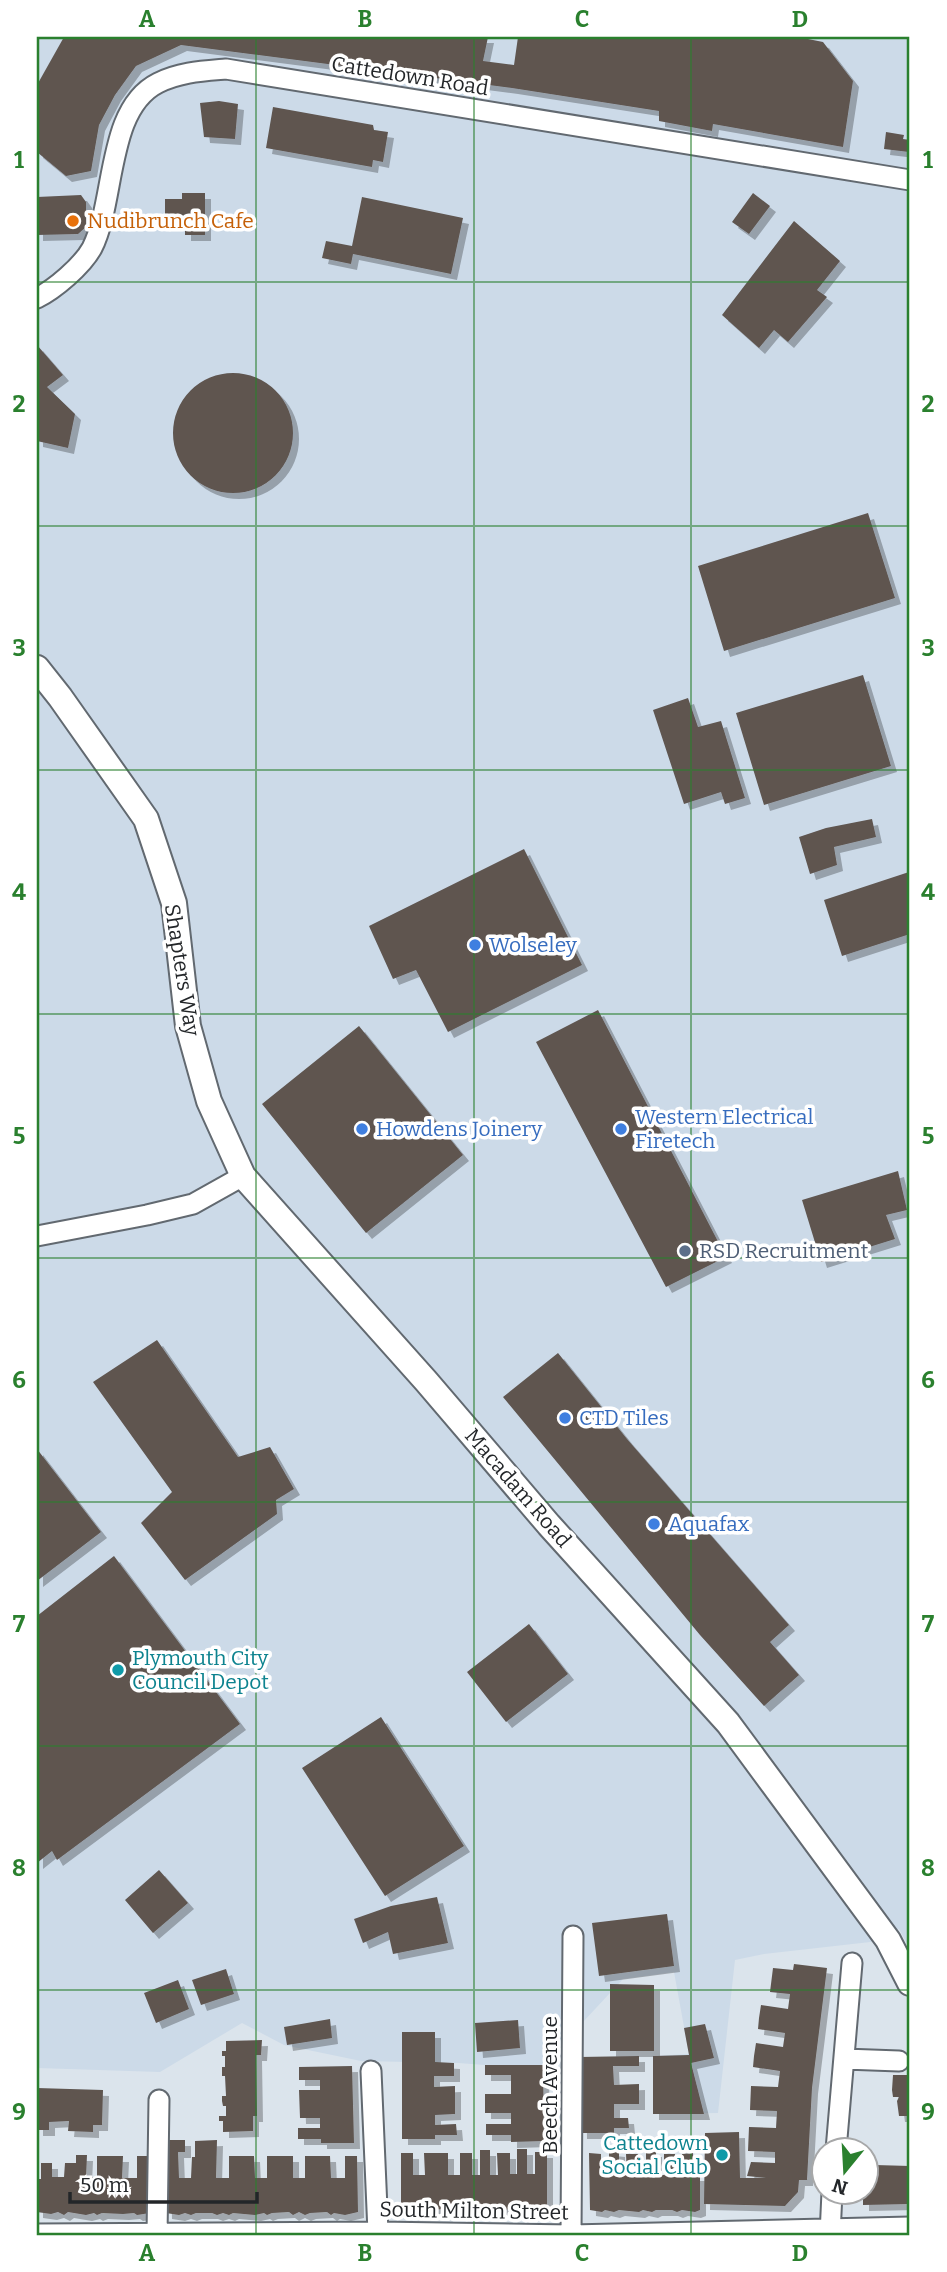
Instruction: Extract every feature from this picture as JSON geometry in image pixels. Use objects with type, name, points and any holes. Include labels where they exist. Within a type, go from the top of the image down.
[{"type":"street","name":"Cattedown Road","points":[[37,298],[66,278],[90,251],[100,229],[114,162],[134,103],[156,83],[187,72],[226,69],[910,180]]},
{"type":"street","name":"Shapters Way","points":[[37,668],[146,819],[174,903],[188,1026],[209,1101],[243,1176]]},
{"type":"street","points":[[37,1236],[193,1204],[243,1176]]},
{"type":"street","name":"Macadam Road","points":[[243,1176],[426,1381],[549,1525],[728,1723],[888,1940],[910,1983]]},
{"type":"street","name":"Beech Avenue","points":[[571,2235],[573,1936]]},
{"type":"street","points":[[837,2136],[852,1963]]},
{"type":"street","points":[[844,2059],[899,2061]]},
{"type":"street","points":[[371,2071],[378,2232]]},
{"type":"street","points":[[157,2235],[159,2101]]},
{"type":"street","points":[[829,2232],[831,2206]]},
{"type":"street","name":"South Milton Street","points":[[37,2234],[378,2232],[571,2235],[829,2232],[910,2227]]},
{"type":"shaded area","points":[[37,37],[910,37],[910,1949],[899,1929],[882,1932],[888,1940],[764,1954],[735,1960],[718,2113],[653,2114],[653,2056],[689,2054],[674,1972],[623,1979],[556,2051],[556,2060],[543,2065],[361,2061],[284,2045],[242,2023],[160,2072],[37,2068]]},
{"type":"building","points":[[64,37],[488,37],[483,61],[514,65],[518,37],[798,37],[823,42],[853,81],[843,147],[713,124],[712,131],[659,121],[659,111],[512,88],[181,45],[136,66],[115,95],[99,125],[91,171],[66,176],[37,152],[37,85]]},
{"type":"building","points":[[219,101],[238,104],[235,139],[204,137],[200,103]]},
{"type":"building","points":[[273,107],[373,125],[374,130],[388,132],[383,162],[373,160],[372,167],[266,148]]},
{"type":"building","points":[[886,132],[904,135],[903,139],[910,140],[909,152],[884,149]]},
{"type":"building","points":[[182,193],[205,193],[205,235],[185,235],[185,225],[165,225],[165,199],[182,199]]},
{"type":"building","points":[[753,193],[770,206],[749,234],[732,222]]},
{"type":"building","points":[[81,195],[86,202],[86,227],[78,234],[37,235],[37,197]]},
{"type":"building","points":[[362,197],[463,218],[451,274],[353,254],[351,264],[322,258],[326,241],[352,246]]},
{"type":"building","points":[[794,221],[840,261],[817,290],[827,297],[788,342],[774,330],[759,348],[722,315]]},
{"type":"building","points":[[37,345],[63,375],[47,387],[75,414],[68,448],[37,441]]},
{"type":"building","points":[[233,373],[256,377],[276,390],[289,410],[293,433],[289,456],[276,476],[256,489],[233,493],[210,489],[190,476],[177,456],[173,433],[177,410],[190,390],[210,377]]},
{"type":"building","points":[[868,513],[895,598],[724,651],[698,566]]},
{"type":"building","points":[[863,675],[891,766],[764,805],[736,713]]},
{"type":"building","points":[[688,698],[698,727],[721,721],[745,798],[725,804],[721,792],[684,804],[653,710]]},
{"type":"building","points":[[872,819],[876,837],[834,847],[837,865],[810,874],[799,837],[826,828]]},
{"type":"building","name":"Wolseley","points":[[524,849],[582,965],[448,1032],[416,970],[393,979],[369,926]]},
{"type":"building","points":[[909,872],[910,934],[842,956],[824,900]]},
{"type":"building","name":"Western Electrical Firetech","points":[[598,1010],[726,1257],[666,1287],[536,1042]]},
{"type":"building","name":"Howdens Joinery","points":[[359,1026],[463,1155],[366,1233],[262,1104]]},
{"type":"building","points":[[898,1171],[907,1210],[886,1215],[895,1239],[821,1262],[802,1200]]},
{"type":"building","points":[[157,1340],[238,1457],[270,1447],[294,1489],[276,1500],[277,1514],[185,1580],[141,1523],[172,1492],[93,1382]]},
{"type":"building","points":[[558,1353],[627,1439],[789,1625],[770,1642],[799,1675],[764,1706],[700,1635],[503,1397]]},
{"type":"building","points":[[37,1449],[101,1532],[37,1581]]},
{"type":"building","name":"Plymouth City Council Depot","points":[[114,1556],[240,1724],[57,1860],[52,1851],[37,1863],[37,1616]]},
{"type":"building","points":[[529,1624],[568,1674],[506,1722],[467,1672]]},
{"type":"building","points":[[381,1717],[464,1846],[385,1896],[302,1768]]},
{"type":"building","points":[[159,1870],[188,1903],[153,1933],[125,1900]]},
{"type":"building","points":[[437,1897],[448,1943],[393,1954],[388,1932],[363,1943],[354,1919],[391,1906]]},
{"type":"building","points":[[667,1914],[674,1966],[599,1976],[592,1923]]},
{"type":"building","points":[[794,1964],[827,1968],[812,2088],[807,2180],[799,2180],[798,2192],[785,2206],[704,2204],[705,2133],[739,2132],[740,2178],[766,2178],[747,2176],[751,2162],[775,2163],[775,2152],[748,2151],[749,2127],[776,2128],[777,2111],[750,2110],[751,2086],[778,2087],[780,2071],[753,2067],[754,2056],[756,2043],[783,2047],[785,2033],[758,2029],[759,2018],[761,2005],[788,2009],[790,1994],[770,1992],[773,1968],[793,1970]]},
{"type":"building","points":[[226,1969],[234,1994],[201,2005],[192,1980]]},
{"type":"building","points":[[178,1980],[189,2009],[156,2023],[144,1993]]},
{"type":"building","points":[[610,1984],[654,1985],[654,2051],[610,2051]]},
{"type":"building","points":[[330,2019],[332,2038],[287,2045],[284,2027]]},
{"type":"building","points":[[518,2020],[520,2048],[477,2052],[475,2023]]},
{"type":"building","points":[[705,2024],[714,2058],[691,2063],[704,2114],[653,2114],[653,2056],[689,2055],[684,2028]]},
{"type":"building","points":[[402,2032],[435,2032],[435,2062],[454,2063],[454,2076],[434,2076],[434,2087],[455,2086],[455,2114],[435,2115],[435,2125],[456,2124],[457,2135],[435,2135],[435,2139],[402,2139]]},
{"type":"building","points":[[262,2040],[261,2055],[256,2055],[257,2116],[253,2116],[253,2131],[223,2132],[223,2121],[219,2121],[219,2116],[226,2116],[226,2106],[223,2106],[222,2101],[222,2096],[226,2096],[225,2076],[222,2076],[225,2056],[222,2056],[222,2051],[226,2051],[226,2041]]},
{"type":"building","points":[[639,2056],[639,2066],[613,2066],[614,2085],[639,2084],[639,2104],[614,2104],[614,2118],[628,2118],[629,2128],[614,2128],[614,2133],[581,2133],[580,2057]]},
{"type":"building","points":[[485,2065],[543,2065],[544,2141],[511,2142],[511,2135],[486,2135],[486,2124],[511,2124],[511,2113],[485,2113],[485,2094],[511,2094],[511,2075],[485,2075]]},
{"type":"building","points":[[352,2066],[354,2143],[321,2143],[321,2139],[298,2139],[298,2128],[320,2128],[320,2118],[300,2118],[299,2090],[320,2090],[320,2080],[299,2080],[299,2067]]},
{"type":"building","points":[[893,2075],[910,2075],[910,2116],[899,2116],[899,2097],[893,2097]]},
{"type":"building","points":[[37,2088],[103,2090],[102,2125],[93,2125],[93,2132],[68,2131],[69,2121],[49,2122],[49,2130],[37,2130]]},
{"type":"building","points":[[164,2140],[185,2140],[185,2152],[178,2152],[179,2178],[191,2178],[195,2141],[217,2140],[216,2178],[229,2178],[229,2156],[254,2156],[255,2178],[267,2178],[267,2156],[293,2156],[293,2178],[305,2178],[305,2156],[330,2156],[331,2178],[345,2178],[345,2156],[357,2156],[358,2212],[345,2215],[331,2215],[327,2212],[305,2215],[299,2212],[293,2215],[289,2212],[267,2215],[166,2213]]},
{"type":"building","points":[[517,2149],[527,2149],[527,2174],[535,2174],[535,2152],[547,2152],[547,2208],[522,2211],[518,2208],[497,2211],[445,2209],[424,2212],[401,2209],[401,2153],[413,2153],[413,2175],[425,2175],[424,2153],[448,2153],[448,2175],[460,2175],[460,2153],[472,2153],[472,2175],[480,2175],[480,2150],[490,2150],[490,2175],[498,2175],[497,2153],[510,2153],[510,2174],[517,2174]]},
{"type":"building","points":[[609,2150],[619,2151],[619,2175],[627,2175],[626,2154],[638,2154],[639,2176],[646,2175],[646,2151],[656,2151],[656,2175],[664,2175],[664,2154],[675,2154],[676,2175],[682,2175],[682,2154],[693,2153],[694,2175],[700,2175],[700,2210],[590,2210],[589,2153],[601,2154],[601,2175],[609,2175]]},
{"type":"building","points":[[76,2155],[87,2155],[86,2177],[97,2178],[97,2156],[123,2156],[122,2178],[137,2178],[137,2156],[149,2156],[150,2213],[86,2215],[68,2212],[64,2215],[58,2212],[37,2212],[37,2179],[41,2179],[41,2163],[52,2163],[52,2177],[64,2177],[65,2163],[76,2163]]},
{"type":"building","points":[[880,2165],[910,2166],[910,2204],[880,2205]]},
{"type":"place","name":"Nudibrunch Cafe","points":[[73,221]]},
{"type":"place","name":"Wolseley","points":[[475,945]]},
{"type":"place","name":"Howdens Joinery","points":[[362,1129]]},
{"type":"place","name":"Western Electrical Firetech","points":[[621,1129]]},
{"type":"place","name":"RSD Recruitment","points":[[685,1251]]},
{"type":"place","name":"CTD Tiles","points":[[565,1418]]},
{"type":"place","name":"Aquafax","points":[[654,1524]]},
{"type":"place","name":"Plymouth City Council Depot","points":[[118,1670]]},
{"type":"place","name":"Cattedown Social Club","points":[[722,2155]]}]
